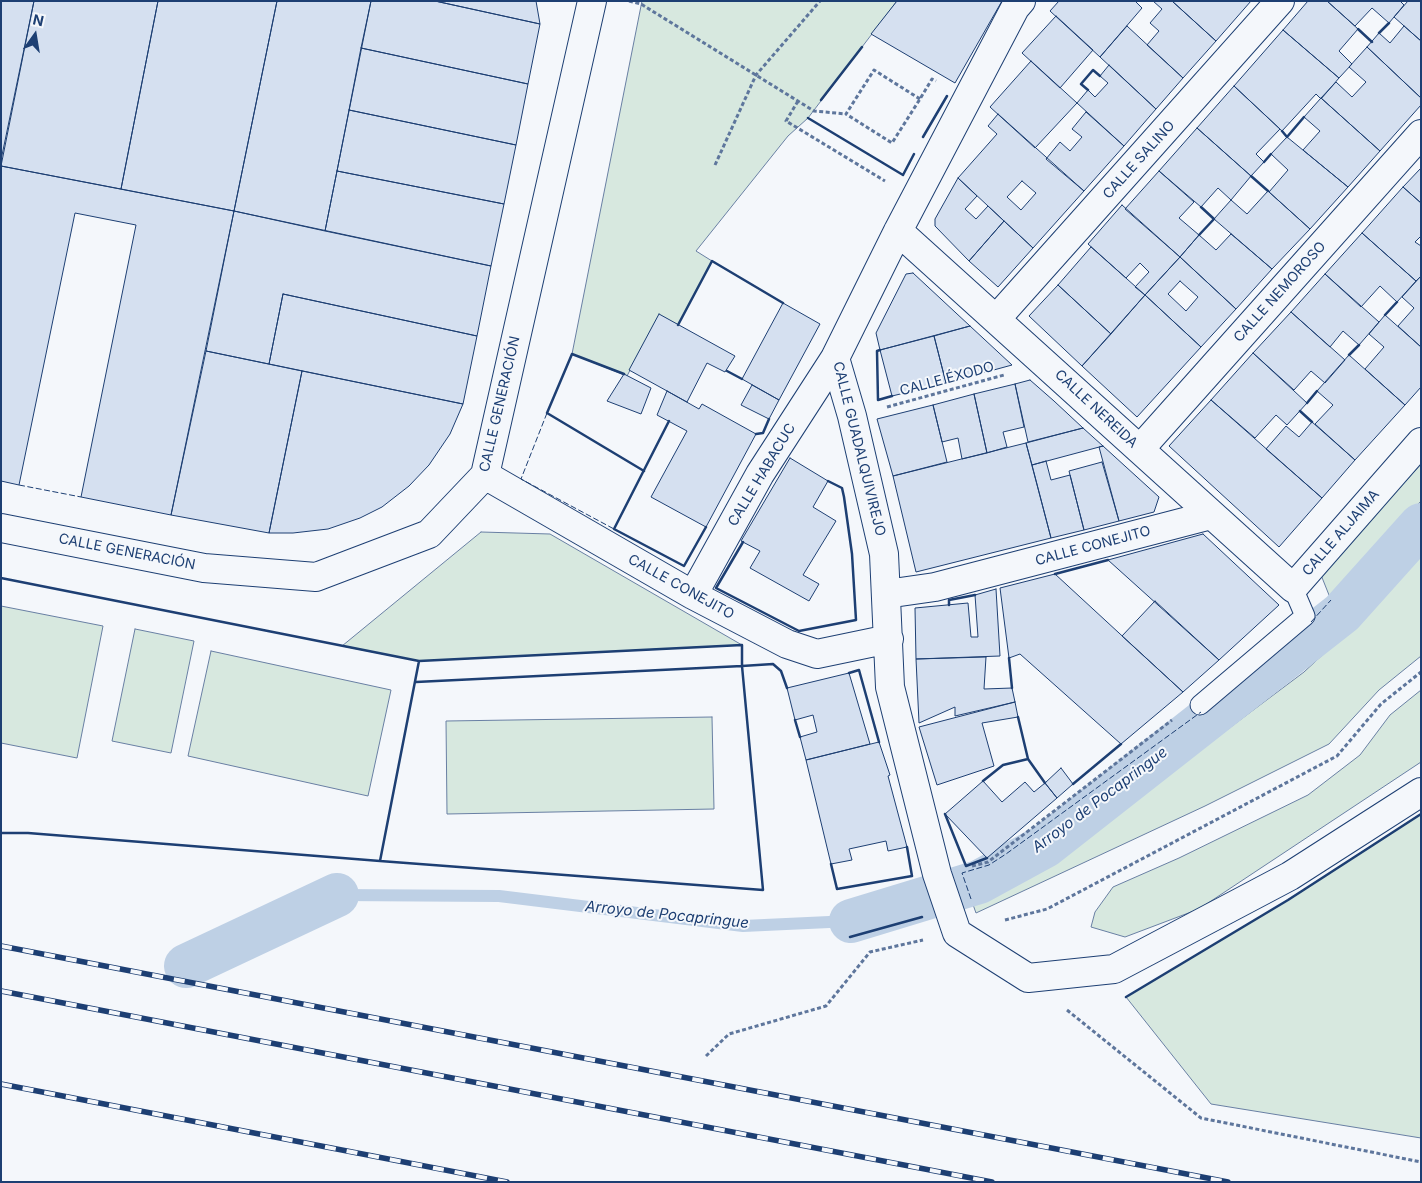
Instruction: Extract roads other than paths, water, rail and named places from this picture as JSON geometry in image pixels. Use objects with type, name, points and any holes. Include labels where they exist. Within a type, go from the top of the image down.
[{"type":"street","name":"CALLE GENERACIÓN","points":[[1,528],[204,568],[316,576],[429,534],[485,475],[592,1]]},
{"type":"street","name":"CALLE GUADALQUIVIREJO","points":[[1021,1],[1015,8],[898,231],[835,358],[852,416],[884,554],[890,687],[937,873],[950,907],[957,933],[1028,978],[1114,969],[1290,876],[1421,792]]},
{"type":"street","name":"CALLE SALINO","points":[[997,318],[1280,1]]},
{"type":"street","name":"CALLE NEMOROSO","points":[[1140,449],[1421,134]]},
{"type":"street","name":"CALLE NEREIDA","points":[[898,231],[1048,364],[1293,588]]},
{"type":"street","name":"CALLE HABACUC","points":[[693,595],[760,474],[835,358]]},
{"type":"street","name":"CALLE ALJAIMA","points":[[1293,588],[1421,442]]},
{"type":"street","name":"CALLE CONEJITO","points":[[485,475],[693,595],[787,644],[817,654],[889,639]]},
{"type":"street","name":"CALLE CONEJITO","points":[[886,594],[935,587],[1211,515]]},
{"type":"lane","name":"CALLE ALJAIMA","points":[[1200,705],[1305,616],[1293,588]]},
{"type":"waterway","name":"Arroyo de Pocapringue","points":[[851,921],[979,882],[1045,846],[1342,613],[1421,525]]},
{"type":"waterway","name":"Arroyo de Pocapringue","points":[[337,895],[499,896],[743,926],[851,921]]},
{"type":"waterway","name":"Arroyo de Pocapringue","points":[[186,966],[337,895]]},
{"type":"railway","points":[[1,946],[1228,1182]]},
{"type":"railway","points":[[1,991],[992,1182]]},
{"type":"railway","points":[[1,1084],[507,1182]]}]
